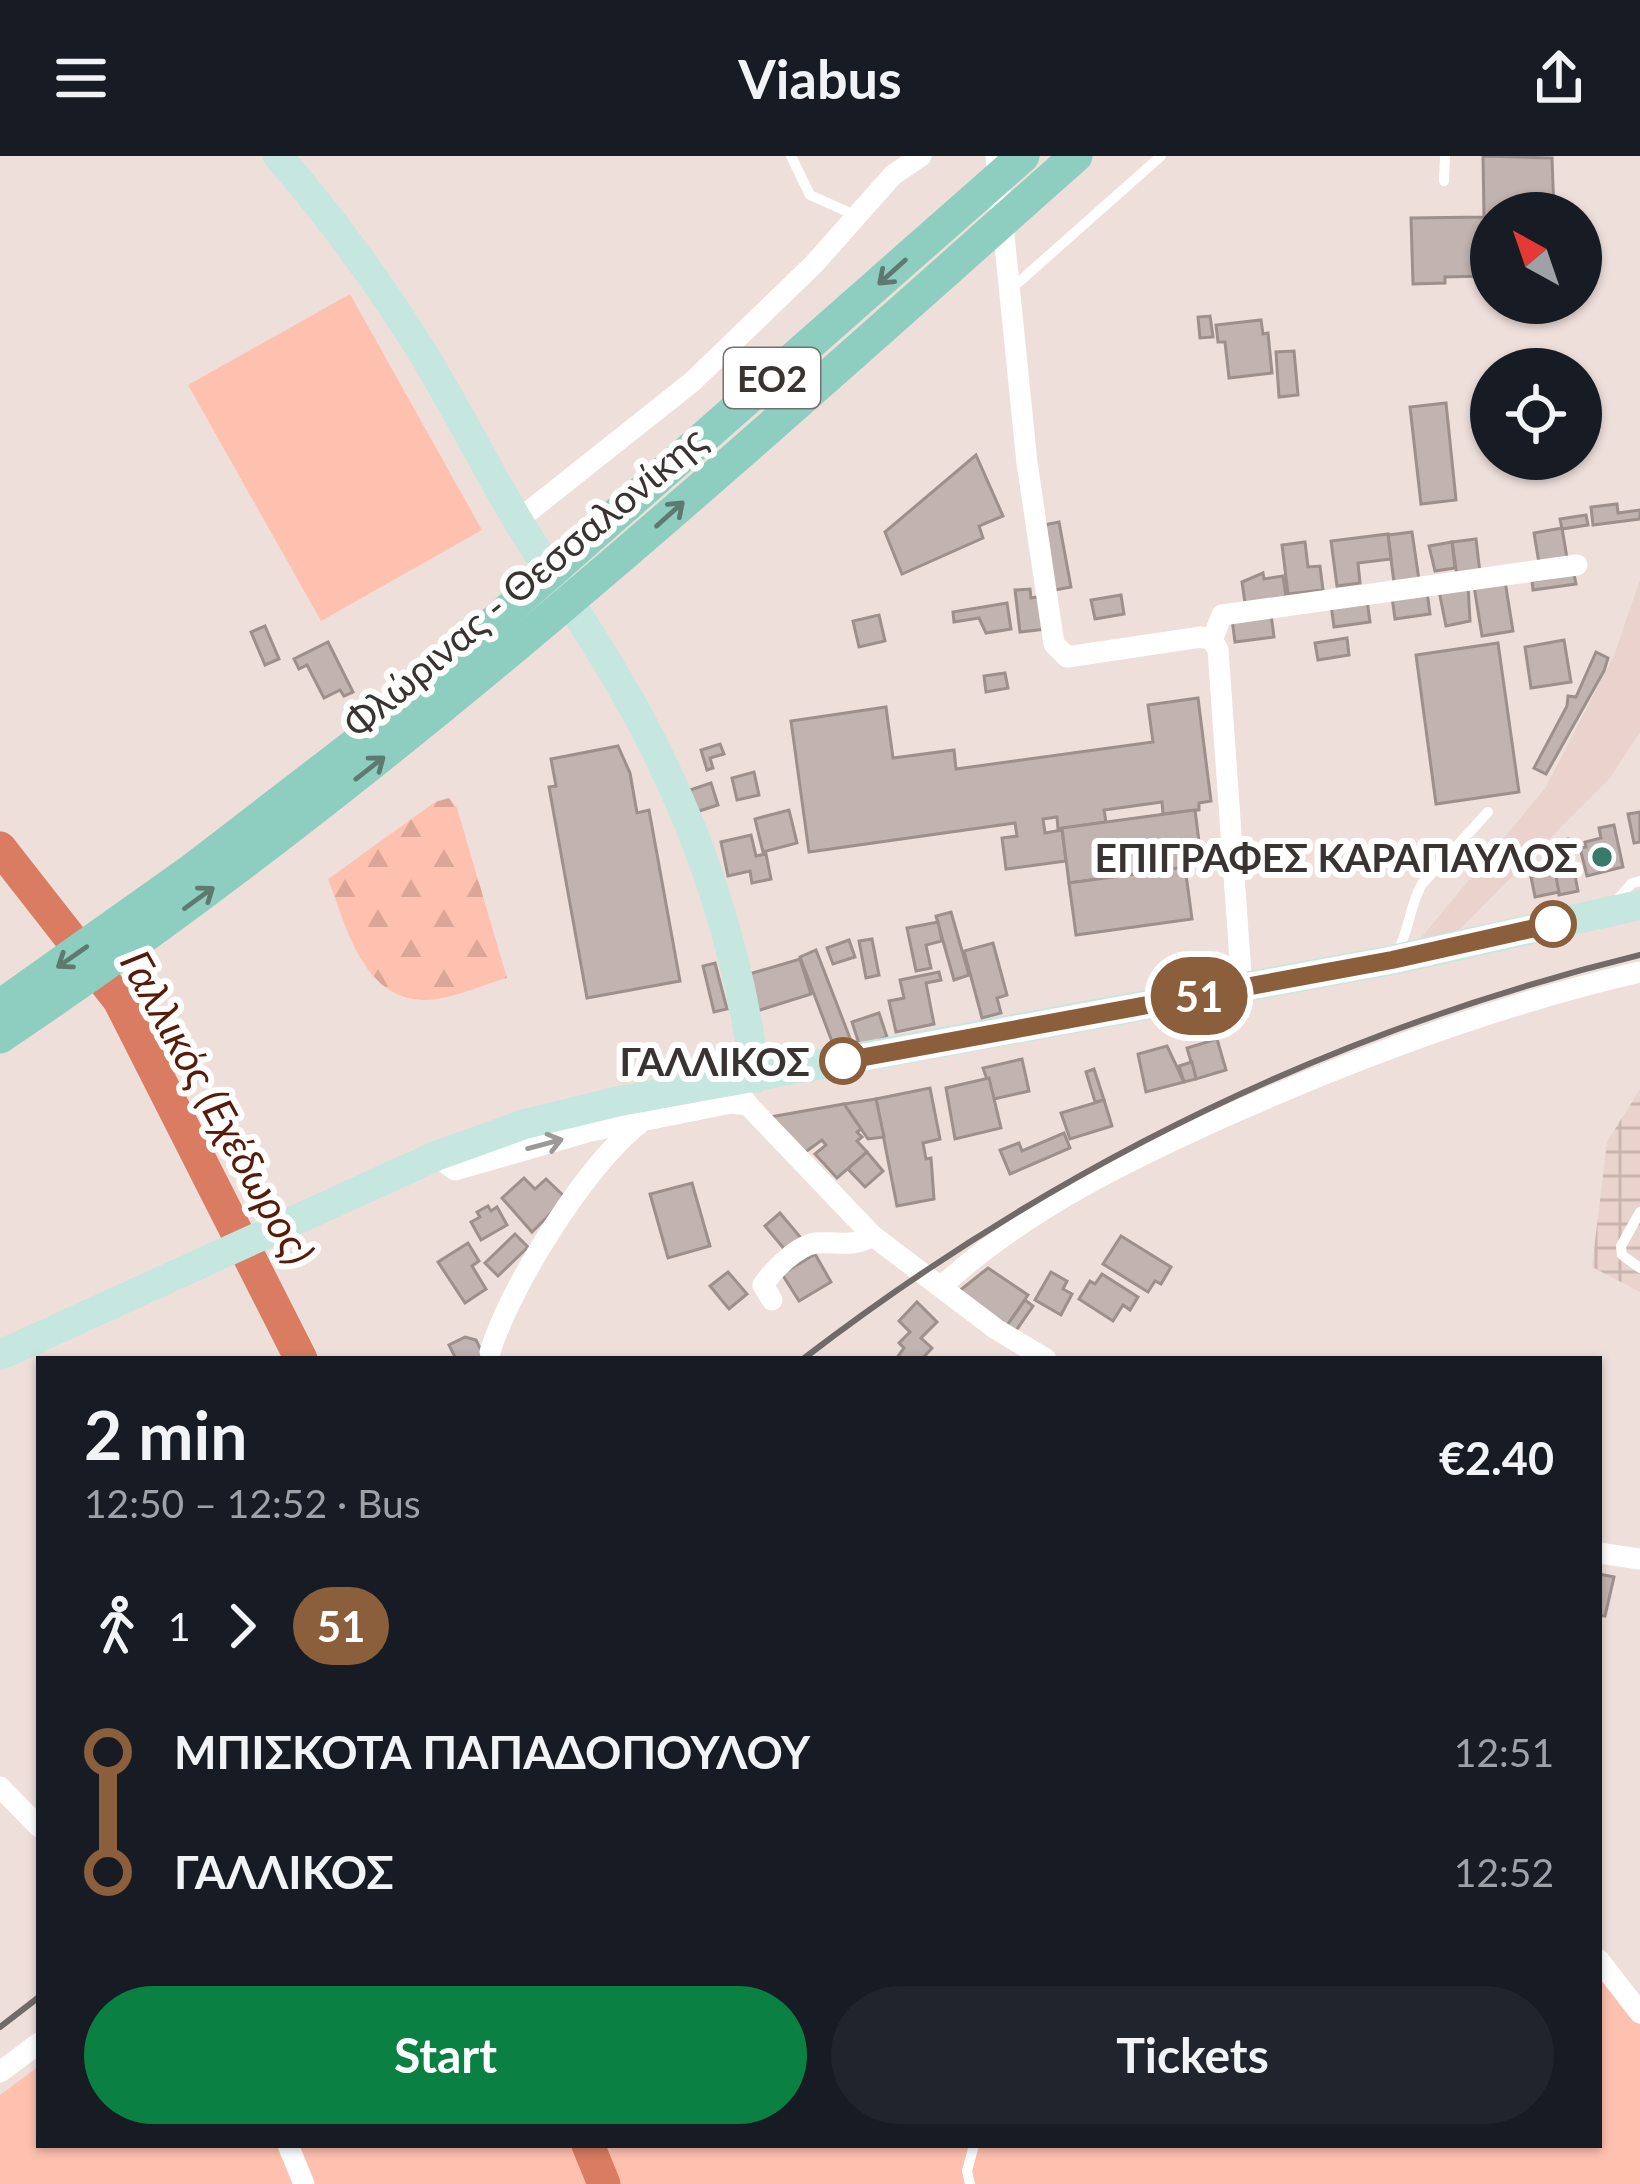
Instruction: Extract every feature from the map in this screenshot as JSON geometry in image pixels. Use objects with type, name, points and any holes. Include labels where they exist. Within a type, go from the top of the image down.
[{"type":"main road","points":[[278,156],[352,249],[418,345],[642,723],[694,836],[740,988],[745,1088]]},
{"type":"main road","name":"Φλώρινας - Θεσσαλονίκης","points":[[0,1037],[571,602],[1076,156]]},
{"type":"main road","name":"Φλώρινας - Θεσσαλονίκης","points":[[0,1006],[273,826],[386,718],[979,194],[1008,161]]},
{"type":"main road","points":[[0,1355],[436,1156],[564,1114],[745,1088],[1392,960],[1621,905]]},
{"type":"street","points":[[518,520],[692,382],[814,264],[893,175],[921,156]]},
{"type":"street","points":[[1008,161],[1009,291],[1054,644],[1067,657],[1201,637],[1212,640],[1218,650],[1242,988]]},
{"type":"street","points":[[1212,640],[1216,623],[1230,611],[1577,565]]},
{"type":"street","points":[[942,1286],[968,1261],[1075,1192],[1212,1122],[1405,1042],[1640,972]]},
{"type":"street","points":[[436,1156],[455,1170],[591,1131],[731,1103],[745,1088],[873,1236],[996,1329],[1041,1356]]},
{"type":"street","points":[[490,1352],[500,1318],[571,1203],[618,1140],[641,1123]]},
{"type":"street","points":[[772,1300],[764,1285],[801,1249],[810,1244],[858,1244],[873,1236]]},
{"type":"street","points":[[1602,1553],[1640,1559]]},
{"type":"street","points":[[0,1787],[36,1824]]},
{"type":"street","points":[[1602,1964],[1640,2013]]},
{"type":"street","points":[[0,2072],[36,2045]]},
{"type":"street","points":[[289,2148],[304,2184]]},
{"type":"lane","points":[[791,156],[810,195],[857,216]]},
{"type":"lane","points":[[1009,291],[1161,156]]},
{"type":"lane","points":[[1444,182],[1445,156]]},
{"type":"lane","points":[[1392,960],[1408,933],[1414,898],[1422,884],[1488,812]]},
{"type":"lane","points":[[1621,905],[1631,883],[1640,881]]},
{"type":"lane","points":[[1640,1212],[1622,1246],[1622,1255],[1640,1268]]},
{"type":"lane","points":[[970,2184],[967,2171],[973,2148]]},
{"type":"shaded area","points":[[1640,580],[1640,732],[1610,778],[1455,934],[1416,944],[1546,787],[1614,655]]},
{"type":"shaded area","points":[[1640,1089],[1640,1292],[1592,1267],[1607,1142]]},
{"type":"green space","points":[[350,294],[482,530],[321,621],[188,385]]},
{"type":"green space","points":[[449,798],[457,808],[507,978],[423,1000],[402,996],[371,973],[350,937],[328,879],[435,802]]},
{"type":"green space","points":[[1602,1974],[1640,2025],[1640,2184],[0,2184],[0,2095],[36,2068],[36,2148],[1602,2148]]},
{"type":"building","points":[[1483,156],[1552,158],[1553,192],[1484,192]]},
{"type":"building","points":[[1470,217],[1470,276],[1413,284],[1411,218]]},
{"type":"building","points":[[1210,316],[1213,337],[1200,338],[1198,317]]},
{"type":"building","points":[[1261,320],[1263,334],[1268,333],[1272,373],[1229,378],[1225,342],[1218,342],[1216,325]]},
{"type":"building","points":[[1294,351],[1298,395],[1279,397],[1276,352]]},
{"type":"building","points":[[1446,403],[1456,500],[1421,504],[1410,407]]},
{"type":"building","points":[[976,455],[1003,516],[979,526],[983,538],[902,574],[885,532]]},
{"type":"building","points":[[1617,504],[1618,513],[1640,510],[1640,519],[1593,525],[1591,507]]},
{"type":"building","points":[[1586,515],[1588,525],[1562,529],[1560,519]]},
{"type":"building","points":[[1059,522],[1071,587],[1055,590],[1044,525]]},
{"type":"building","points":[[1562,528],[1567,558],[1539,563],[1534,533]]},
{"type":"building","points":[[1412,532],[1419,580],[1394,583],[1388,535]]},
{"type":"building","points":[[1388,534],[1391,559],[1358,563],[1360,583],[1337,586],[1331,541]]},
{"type":"building","points":[[1476,539],[1480,573],[1457,576],[1452,542]]},
{"type":"building","points":[[1305,542],[1308,567],[1320,566],[1323,590],[1288,594],[1282,545]]},
{"type":"building","points":[[1452,542],[1455,568],[1435,571],[1429,546]]},
{"type":"building","points":[[1263,573],[1264,579],[1283,576],[1286,597],[1245,603],[1242,582]]},
{"type":"building","points":[[1574,574],[1576,584],[1533,590],[1532,581]]},
{"type":"building","points":[[1505,581],[1513,631],[1482,636],[1474,586]]},
{"type":"building","points":[[1468,585],[1470,621],[1446,626],[1439,591]]},
{"type":"building","points":[[1030,589],[1031,598],[1043,596],[1047,629],[1020,632],[1015,590]]},
{"type":"building","points":[[1427,592],[1430,614],[1395,619],[1392,597]]},
{"type":"building","points":[[1121,595],[1124,614],[1095,619],[1091,600]]},
{"type":"building","points":[[1367,600],[1370,622],[1334,627],[1331,605]]},
{"type":"building","points":[[1007,603],[1011,629],[986,633],[979,618],[954,622],[953,612]]},
{"type":"building","points":[[1271,614],[1274,637],[1235,642],[1232,619]]},
{"type":"building","points":[[879,615],[885,641],[859,647],[853,621]]},
{"type":"building","points":[[265,626],[279,659],[265,665],[251,632]]},
{"type":"building","points":[[1347,638],[1349,655],[1318,660],[1315,643]]},
{"type":"building","points":[[1564,640],[1571,682],[1531,688],[1525,647]]},
{"type":"building","points":[[328,642],[353,692],[344,696],[340,690],[324,698],[307,665],[299,669],[294,659]]},
{"type":"building","points":[[1498,643],[1519,792],[1436,804],[1416,655]]},
{"type":"building","points":[[1596,652],[1608,658],[1604,671],[1546,774],[1534,768],[1568,696],[1576,697]]},
{"type":"building","points":[[1005,673],[1008,688],[986,692],[984,676]]},
{"type":"building","points":[[1198,698],[1211,801],[1199,803],[1199,810],[1163,814],[1162,802],[1104,810],[1106,822],[1058,829],[1057,817],[1043,819],[1045,833],[1062,830],[1066,861],[1006,869],[1002,838],[1017,836],[1015,823],[809,852],[791,721],[886,707],[893,758],[954,750],[956,769],[1153,742],[1148,705]]},
{"type":"building","points":[[720,744],[724,754],[710,758],[713,768],[707,770],[701,750]]},
{"type":"building","points":[[618,746],[630,773],[637,813],[649,810],[680,981],[587,998],[549,787],[556,786],[551,759]]},
{"type":"building","points":[[754,772],[759,795],[737,800],[732,778]]},
{"type":"building","points":[[711,783],[718,805],[696,812],[690,790]]},
{"type":"building","points":[[789,810],[797,843],[763,852],[755,819]]},
{"type":"building","points":[[1195,810],[1202,865],[1069,883],[1062,828]]},
{"type":"building","points":[[1640,812],[1640,842],[1634,843],[1628,814]]},
{"type":"building","name":"ΕΠΙΓΡΑΦΕΣ ΚΑΡΑΠΑΥΛΟΣ","points":[[1614,825],[1623,867],[1587,876],[1580,848],[1601,838],[1599,828]]},
{"type":"building","points":[[751,835],[756,856],[766,854],[771,879],[752,883],[750,871],[728,876],[721,842]]},
{"type":"building","points":[[1568,839],[1578,891],[1559,895],[1549,843]]},
{"type":"building","points":[[1185,867],[1192,919],[1076,935],[1069,883]]},
{"type":"building","points":[[1554,867],[1559,892],[1535,897],[1531,877],[1547,874],[1546,869]]},
{"type":"building","points":[[951,912],[969,975],[954,980],[936,916]]},
{"type":"building","points":[[938,922],[942,941],[926,945],[931,968],[916,971],[907,928]]},
{"type":"building","points":[[872,939],[879,975],[866,978],[859,941]]},
{"type":"building","points":[[849,940],[855,957],[833,964],[827,948]]},
{"type":"building","points":[[993,943],[1007,995],[997,998],[1001,1013],[982,1018],[964,951]]},
{"type":"building","points":[[816,950],[853,1046],[836,1052],[800,957]]},
{"type":"building","points":[[800,959],[811,994],[757,1011],[746,975]]},
{"type":"building","points":[[715,963],[727,1009],[714,1012],[703,966]]},
{"type":"building","points":[[939,972],[941,980],[926,983],[934,1024],[896,1032],[889,1001],[904,998],[900,980]]},
{"type":"building","points":[[879,1013],[887,1037],[860,1047],[852,1022]]},
{"type":"building","points":[[1217,1039],[1226,1070],[1196,1079],[1187,1048]]},
{"type":"building","points":[[1167,1046],[1184,1082],[1146,1092],[1138,1054]]},
{"type":"building","points":[[1022,1059],[1029,1091],[994,1099],[983,1068]]},
{"type":"building","points":[[1192,1062],[1196,1079],[1184,1082],[1179,1066]]},
{"type":"building","points":[[1094,1069],[1104,1100],[1095,1102],[1086,1072]]},
{"type":"building","points":[[989,1078],[1001,1128],[955,1139],[946,1088]]},
{"type":"building","points":[[930,1088],[940,1139],[923,1143],[926,1159],[931,1158],[934,1199],[897,1206],[876,1099]]},
{"type":"building","points":[[876,1099],[884,1137],[868,1139],[844,1104]]},
{"type":"building","points":[[1104,1100],[1112,1126],[1070,1139],[1061,1113]]},
{"type":"building","points":[[844,1104],[861,1129],[857,1141],[867,1152],[837,1178],[815,1154],[826,1145],[822,1140],[804,1153],[770,1117]]},
{"type":"building","points":[[1064,1133],[1070,1148],[1010,1174],[1000,1150],[1019,1143],[1022,1151]]},
{"type":"building","points":[[867,1152],[883,1171],[865,1187],[848,1169]]},
{"type":"building","points":[[524,1178],[535,1189],[546,1179],[566,1198],[532,1232],[502,1198]]},
{"type":"building","points":[[692,1183],[710,1246],[668,1258],[650,1194]]},
{"type":"building","points":[[488,1206],[491,1211],[497,1207],[507,1225],[481,1240],[471,1222]]},
{"type":"building","points":[[780,1213],[801,1238],[786,1251],[765,1226]]},
{"type":"building","points":[[515,1234],[528,1247],[498,1276],[485,1263]]},
{"type":"building","points":[[1121,1236],[1171,1267],[1161,1284],[1155,1281],[1148,1292],[1103,1264]]},
{"type":"building","points":[[468,1243],[479,1261],[472,1266],[486,1289],[465,1303],[438,1262]]},
{"type":"building","points":[[815,1254],[831,1282],[799,1301],[782,1274]]},
{"type":"building","points":[[988,1268],[1028,1295],[1006,1327],[954,1295]]},
{"type":"building","points":[[728,1272],[747,1294],[729,1309],[710,1286]]},
{"type":"building","points":[[1051,1272],[1067,1281],[1063,1289],[1072,1294],[1061,1315],[1035,1300]]},
{"type":"building","points":[[1102,1274],[1138,1297],[1130,1310],[1123,1305],[1113,1321],[1079,1299],[1090,1281],[1095,1284]]},
{"type":"building","points":[[1025,1300],[1033,1306],[1015,1332],[1006,1327]]},
{"type":"building","points":[[917,1302],[937,1322],[921,1338],[932,1348],[925,1356],[898,1356],[904,1348],[899,1343],[910,1332],[899,1321]]},
{"type":"building","points":[[465,1337],[476,1340],[484,1356],[454,1356],[449,1345]]},
{"type":"building","points":[[1602,1575],[1614,1577],[1602,1616]]},
{"type":"waterway","name":"Γαλλικός (Εχέδωρος)","points":[[0,848],[119,1000],[299,1356]]},
{"type":"waterway","name":"Γαλλικός (Εχέδωρος)","points":[[589,2148],[604,2184]]},
{"type":"railway","points":[[807,1356],[996,1225],[1200,1113],[1415,1023],[1640,955]]},
{"type":"railway","points":[[0,2027],[36,1999]]},
{"type":"bus line","name":"51","points":[[843,1061],[1392,960],[1553,924]]},
{"type":"place","name":"ΕΠΙΓΡΑΦΕΣ ΚΑΡΑΠΑΥΛΟΣ","points":[[1602,857]]},
{"type":"place","name":"ΓΑΛΛΙΚΟΣ","points":[[843,1061]]}]
